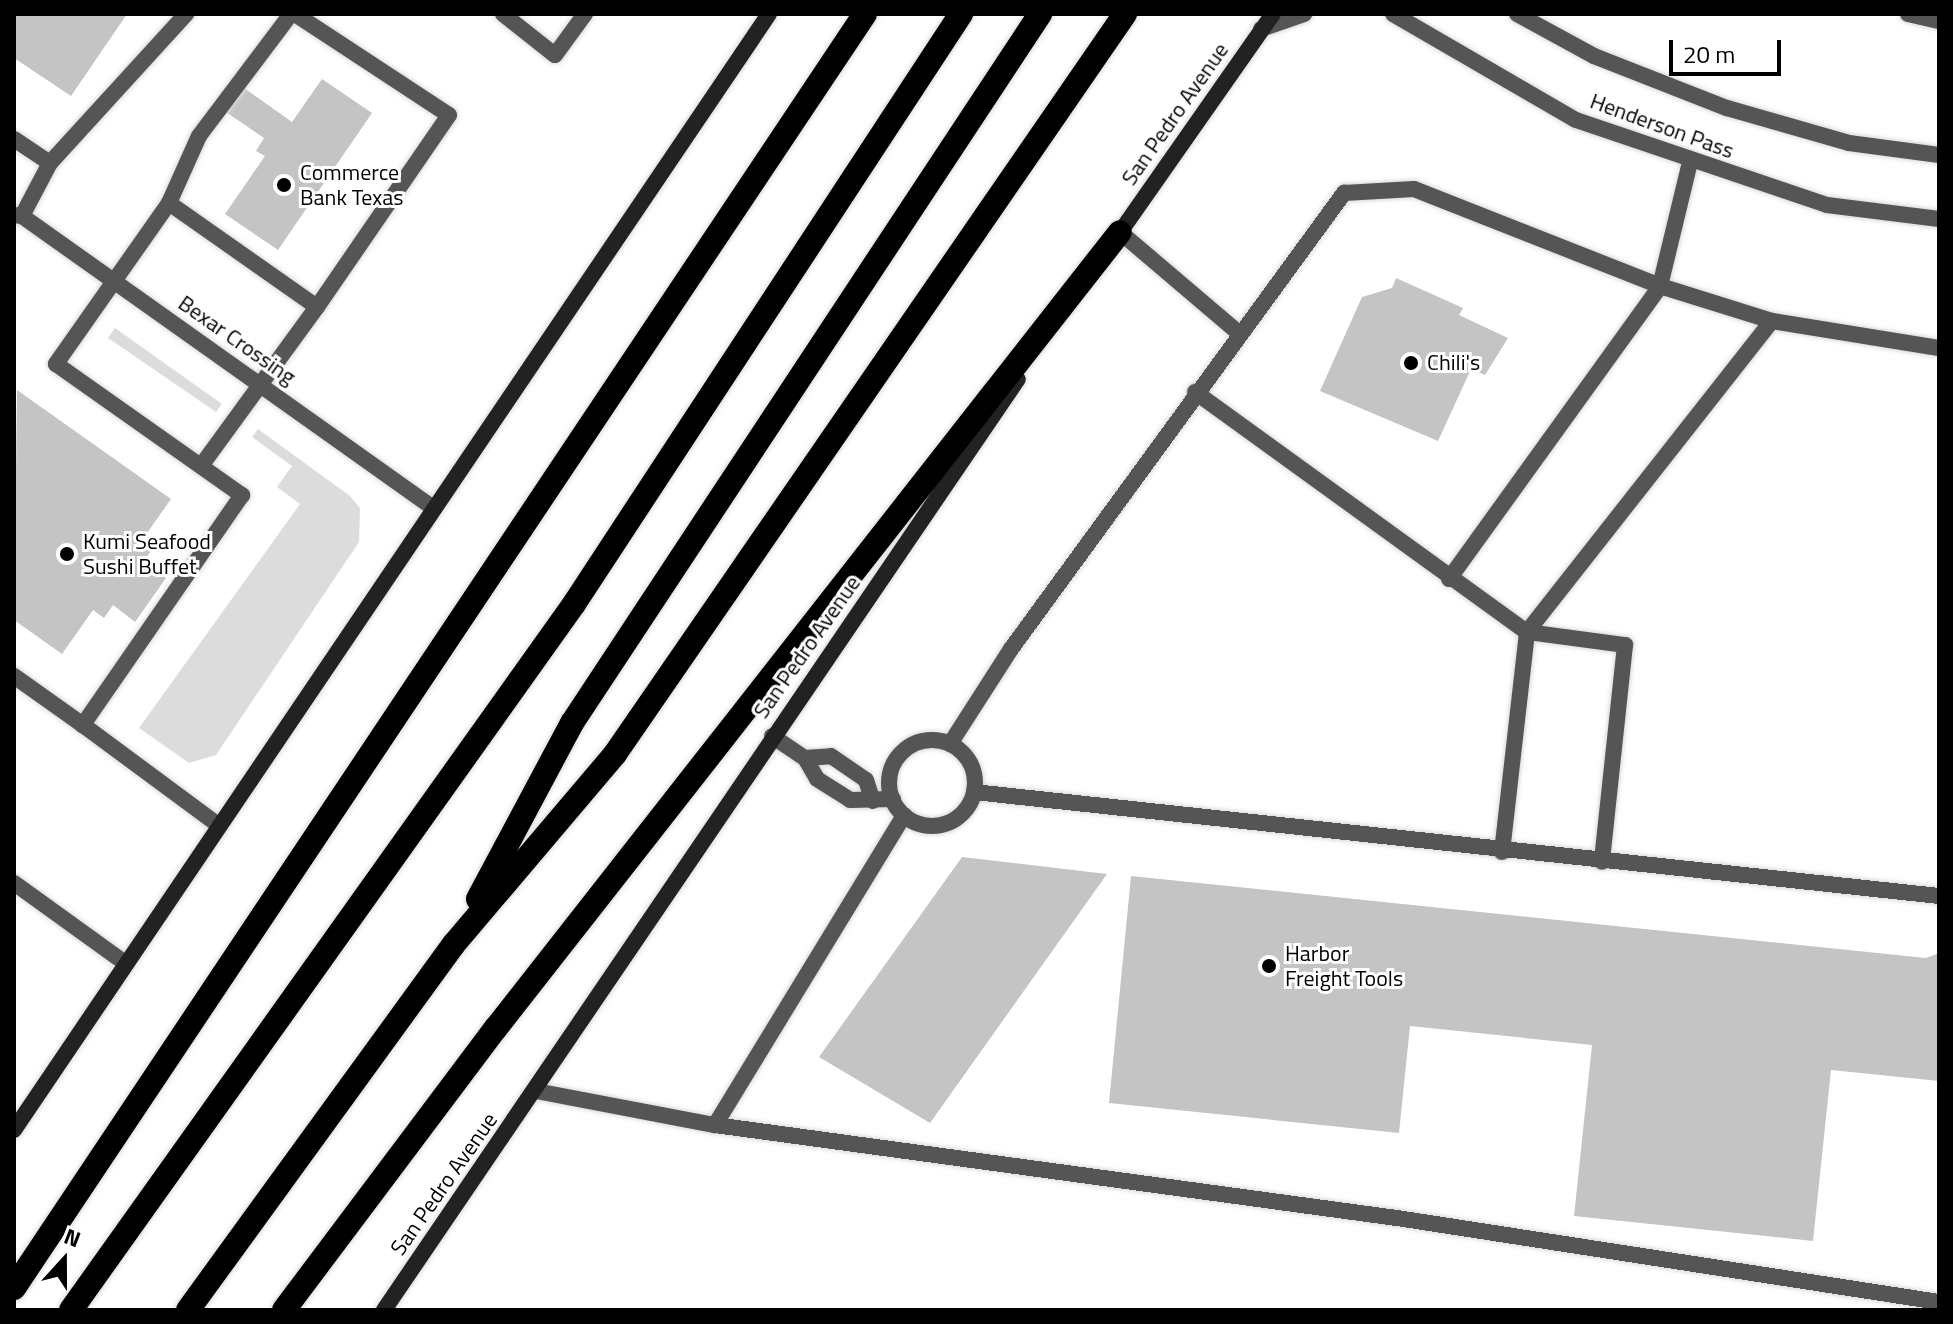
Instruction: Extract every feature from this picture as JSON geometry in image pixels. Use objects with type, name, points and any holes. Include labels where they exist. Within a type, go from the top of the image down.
[{"type":"highway","points":[[14,1288],[865,14]]},
{"type":"highway","points":[[71,1310],[574,604],[961,14]]},
{"type":"highway","points":[[454,944],[572,723],[1040,14]]},
{"type":"highway","points":[[188,1310],[454,944],[615,754],[1125,14]]},
{"type":"highway","points":[[284,1310],[496,1028],[1120,232]]},
{"type":"main road","points":[[14,1130],[432,507],[769,14]]},
{"type":"main road","name":"San Pedro Avenue","points":[[384,1310],[536,1091],[772,736],[1273,14]]},
{"type":"street","points":[[18,216],[50,163],[186,14]]},
{"type":"street","points":[[83,725],[242,495],[56,364],[117,282],[169,203],[199,136],[293,14],[449,115],[317,307],[201,466]]},
{"type":"street","points":[[503,14],[555,55],[585,14]]},
{"type":"street","points":[[1261,29],[1304,14]]},
{"type":"street","name":"Henderson Pass","points":[[1393,14],[1576,120],[1690,162],[1827,205],[1939,219]]},
{"type":"street","name":"Henderson Pass","points":[[1517,14],[1594,56],[1727,108],[1849,143],[1939,155]]},
{"type":"street","points":[[1908,14],[1939,21]]},
{"type":"street","points":[[14,139],[50,163]]},
{"type":"street","points":[[1449,579],[1660,286],[1690,162]]},
{"type":"street","points":[[950,744],[1011,649],[1195,392],[1344,193],[1414,189],[1660,286],[1772,321],[1939,348]]},
{"type":"street","points":[[169,203],[317,307]]},
{"type":"street","name":"Bexar Crossing","points":[[18,216],[117,282],[432,507]]},
{"type":"street","points":[[1120,232],[1240,334]]},
{"type":"street","points":[[1502,852],[1527,632],[1772,321]]},
{"type":"street","points":[[1195,392],[1449,579],[1527,632],[1625,645],[1602,862]]},
{"type":"street","points":[[14,676],[218,825]]},
{"type":"street","points":[[772,736],[805,758],[817,779],[850,800],[893,799]]},
{"type":"street","points":[[931,739],[950,744],[969,759],[974,792],[965,810],[943,824],[916,822],[904,815],[893,799],[889,775],[904,750],[931,739]]},
{"type":"street","points":[[805,758],[831,756],[866,780],[873,801]]},
{"type":"street","points":[[974,792],[1502,852],[1939,896]]},
{"type":"street","points":[[715,1125],[904,815]]},
{"type":"street","points":[[14,883],[125,963]]},
{"type":"street","points":[[536,1091],[715,1125],[1397,1218],[1939,1302]]},
{"type":"shaded area","points":[[115,328],[222,404],[216,412],[108,338]]},
{"type":"shaded area","points":[[258,429],[350,496],[360,508],[359,542],[216,755],[189,763],[139,728],[300,504],[277,487],[292,466],[252,437]]},
{"type":"building","points":[[14,14],[127,14],[71,96],[14,58]]},
{"type":"building","name":"Commerce Bank Texas","points":[[322,79],[372,113],[278,250],[225,214],[265,156],[256,151],[264,138],[220,108],[237,83],[292,122]]},
{"type":"building","name":"Chili's","points":[[1396,278],[1463,308],[1459,315],[1508,338],[1485,375],[1471,369],[1438,441],[1320,391],[1362,297],[1392,288]]},
{"type":"building","name":"Kumi Seafood Sushi Buffet","points":[[17,390],[171,499],[140,543],[151,551],[143,562],[166,578],[135,622],[113,605],[104,618],[93,610],[62,654],[14,620]]},
{"type":"building","points":[[962,857],[1107,874],[930,1123],[819,1057]]},
{"type":"building","points":[[1131,876],[1926,958],[1939,953],[1939,1081],[1831,1070],[1813,1241],[1574,1216],[1592,1045],[1410,1026],[1399,1133],[1109,1103]]},
{"type":"place","name":"Commerce Bank Texas","points":[[284,185]]},
{"type":"place","name":"Chili's","points":[[1411,363]]},
{"type":"place","name":"Kumi Seafood Sushi Buffet","points":[[67,554]]},
{"type":"place","name":"Harbor Freight Tools","points":[[1269,966]]}]
